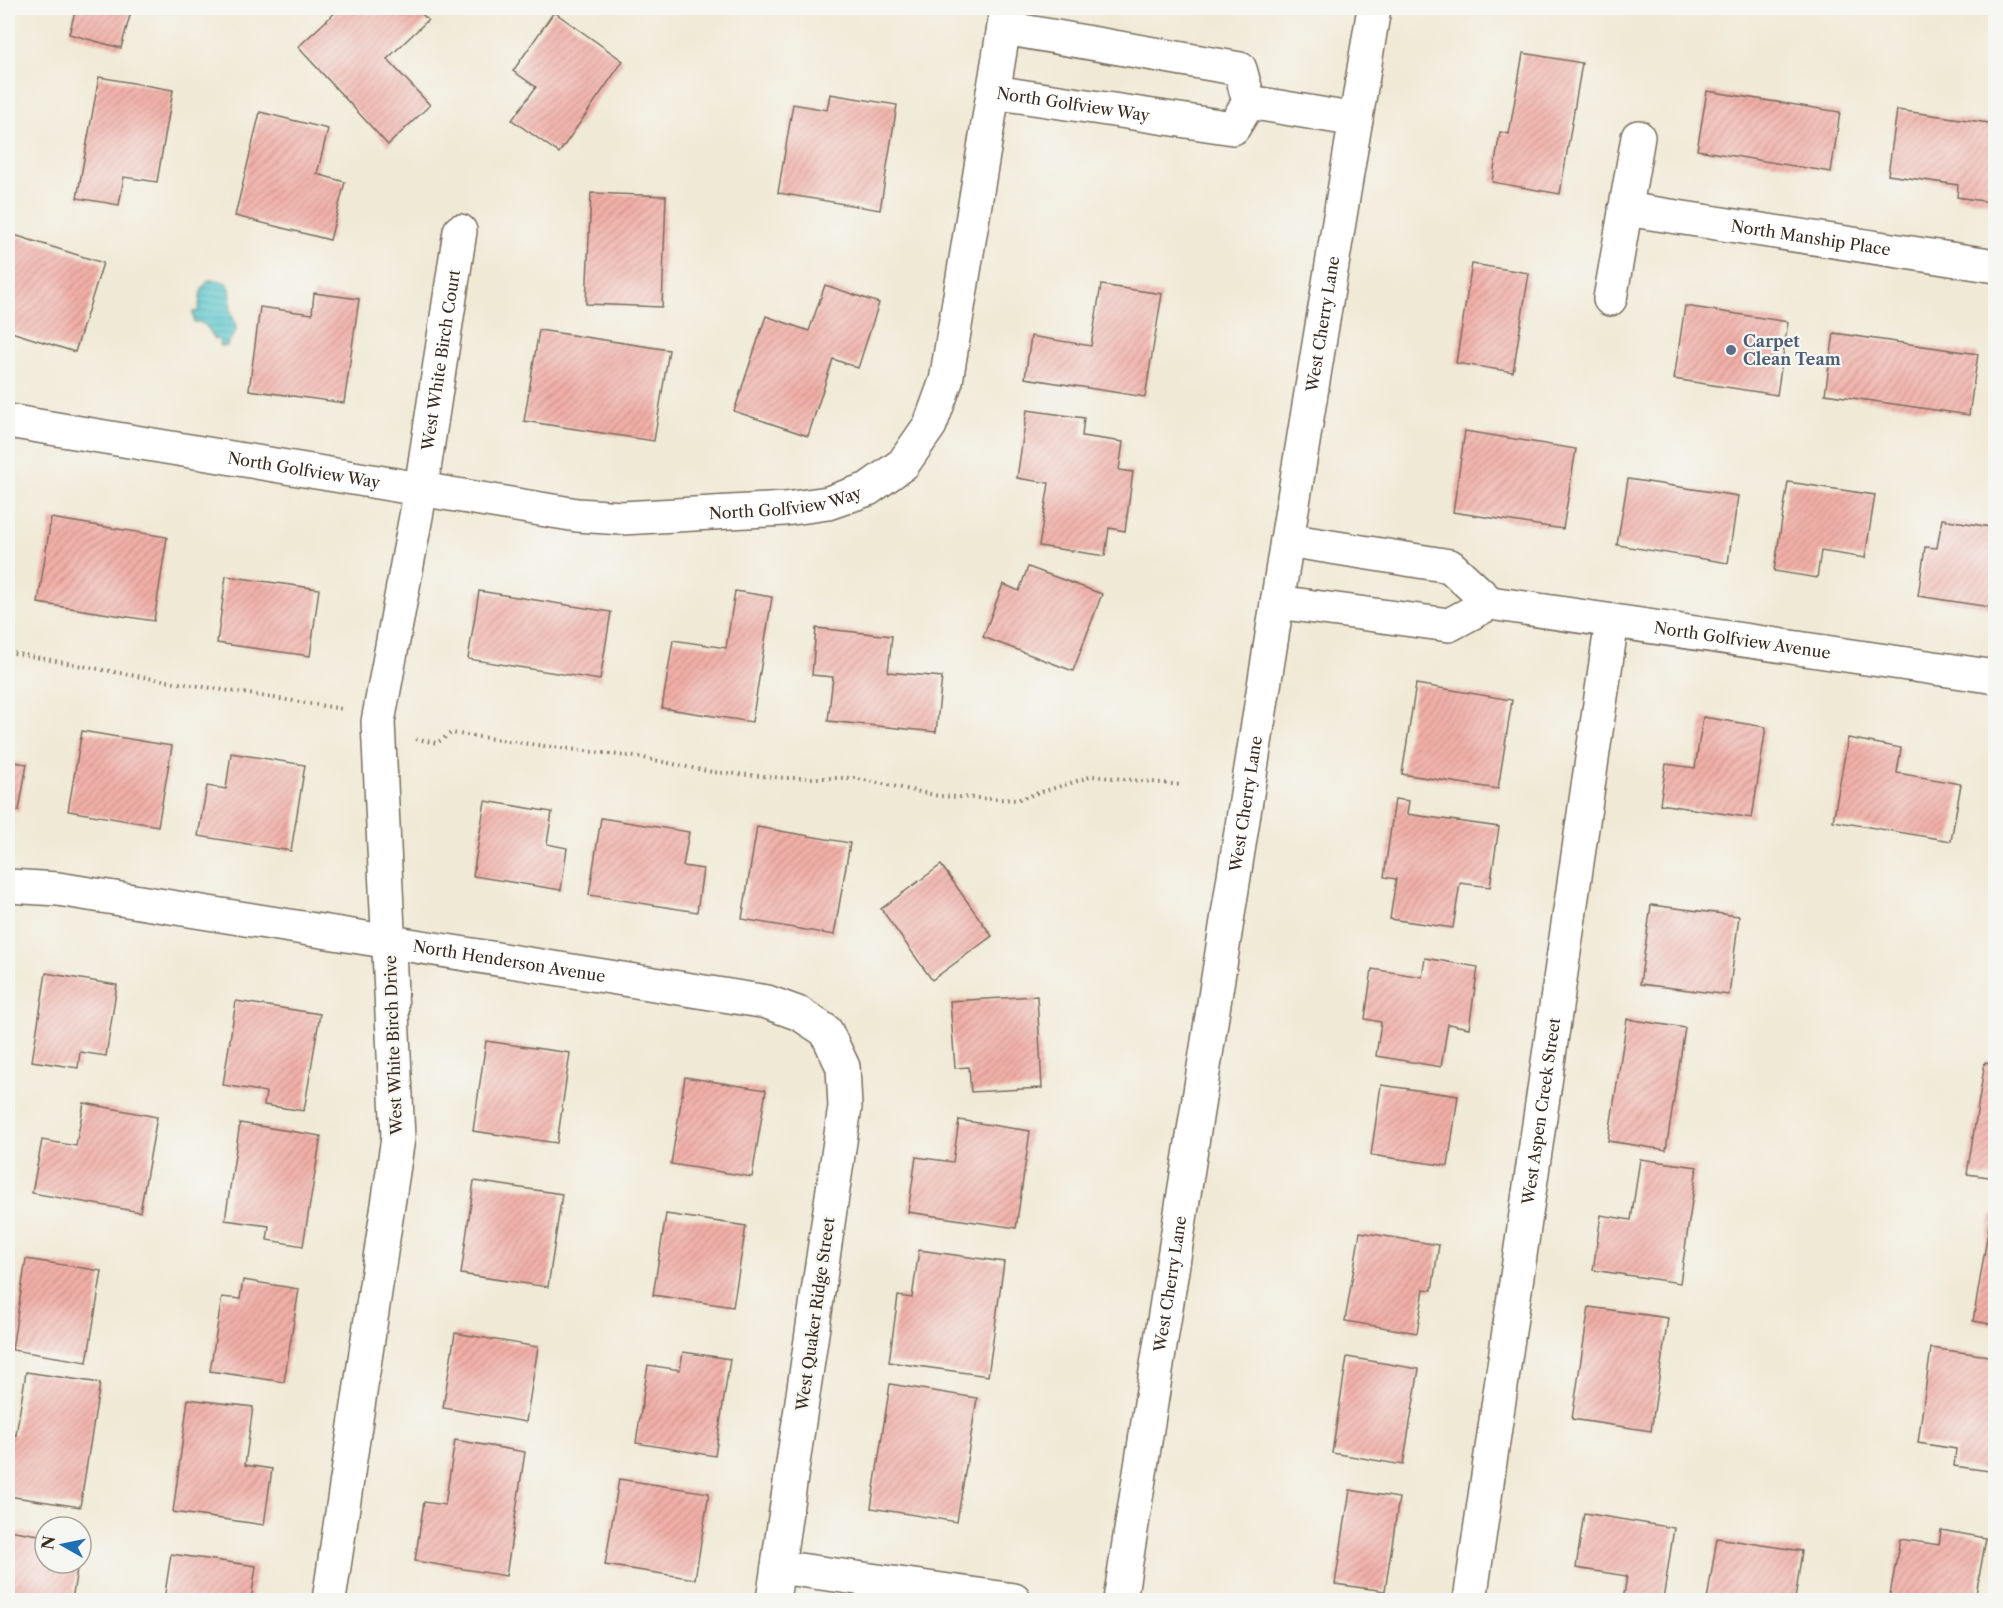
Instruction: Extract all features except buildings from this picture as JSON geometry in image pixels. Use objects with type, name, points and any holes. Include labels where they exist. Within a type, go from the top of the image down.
[{"type":"street","name":"West Cherry Lane","points":[[1120,1600],[1277,602],[1374,8]]},
{"type":"street","points":[[993,92],[1005,17],[1240,69],[1249,102],[1356,120]]},
{"type":"street","name":"North Golfview Way","points":[[8,421],[577,515],[622,518],[785,509],[828,503],[868,489],[903,464],[930,425],[946,381],[993,92],[1233,128],[1249,102]]},
{"type":"street","points":[[1610,299],[1638,137]]},
{"type":"street","name":"North Manship Place","points":[[1625,209],[1995,266]]},
{"type":"street","name":"West White Birch Court","points":[[421,489],[460,231]]},
{"type":"street","name":"West White Birch Drive","points":[[329,1600],[398,1138],[378,722],[421,489]]},
{"type":"street","points":[[1277,602],[1449,625],[1490,603],[1450,566],[1287,540]]},
{"type":"street","name":"North Golfview Avenue","points":[[1490,603],[1995,677]]},
{"type":"street","name":"West Aspen Creek Street","points":[[1470,1600],[1612,621]]},
{"type":"street","name":"North Henderson Avenue","points":[[8,886],[58,889],[767,1002],[800,1014],[825,1031]]},
{"type":"street","name":"West Quaker Ridge Street","points":[[772,1600],[845,1107],[843,1067],[825,1031]]},
{"type":"street","points":[[778,1567],[1014,1600]]},
{"type":"path","points":[[8,652],[136,676],[350,710]]},
{"type":"path","points":[[414,739],[437,743],[451,733],[644,758],[712,772],[786,778],[855,778],[939,796],[1016,800],[1093,776],[1182,785]]},
{"type":"water","points":[[210,280],[229,286],[231,312],[236,330],[227,346],[220,346],[219,340],[214,338],[204,324],[194,322],[193,312],[199,311],[202,290]]},
{"type":"place","name":"Carpet Clean Team","points":[[1731,350]]}]
